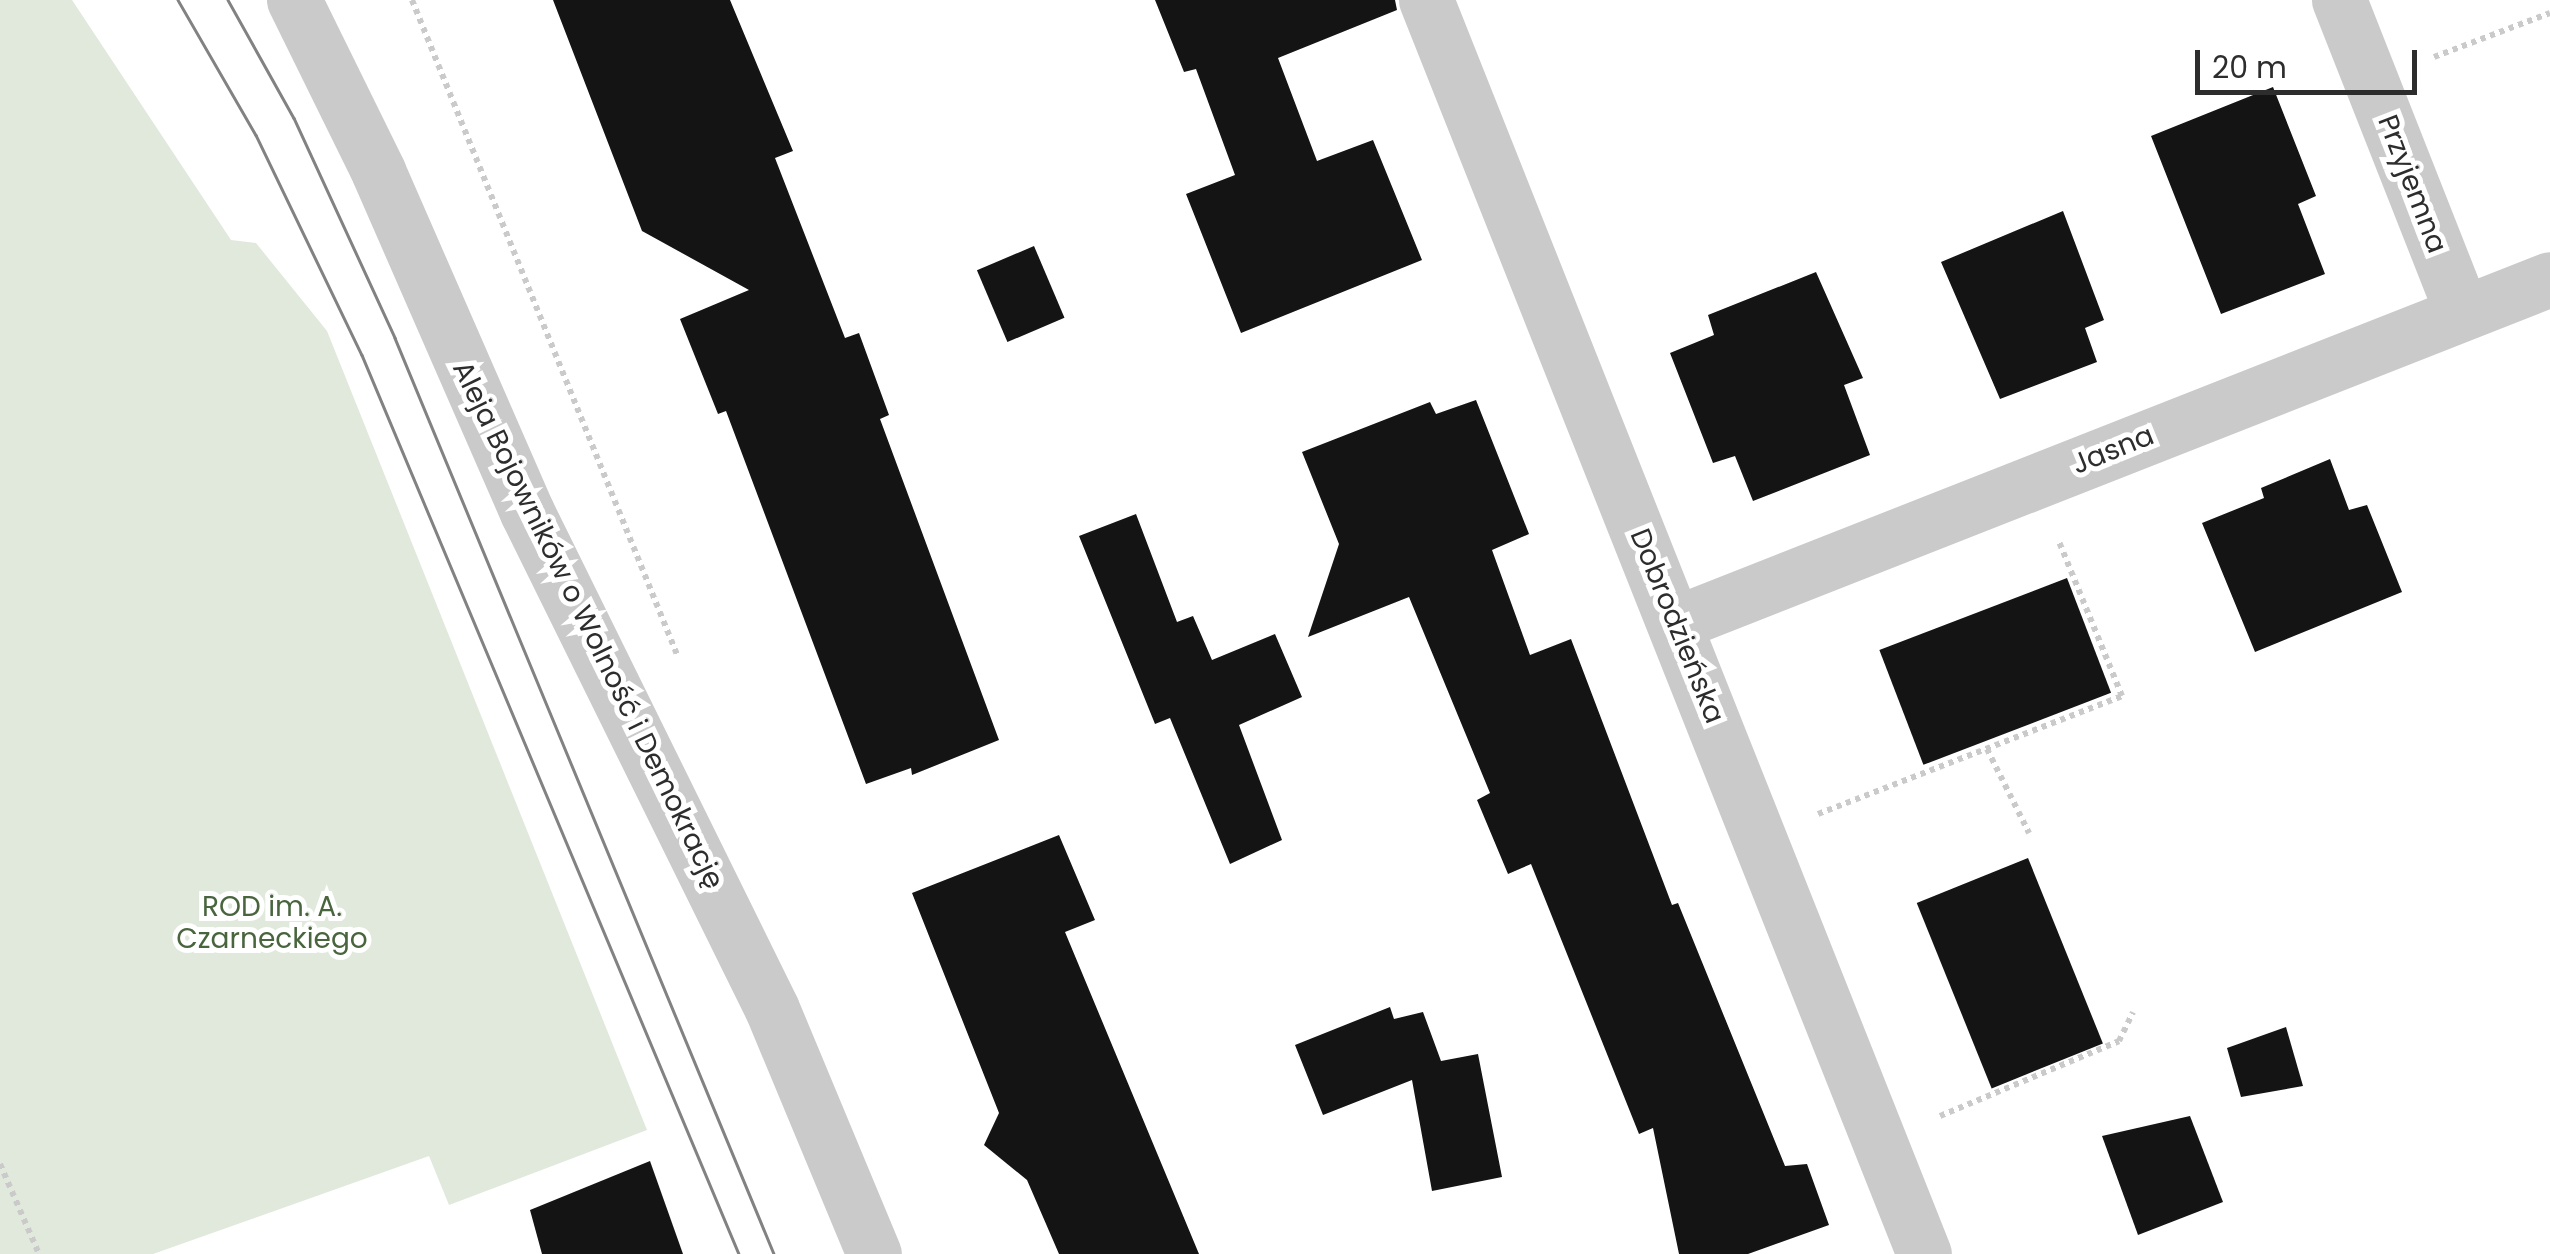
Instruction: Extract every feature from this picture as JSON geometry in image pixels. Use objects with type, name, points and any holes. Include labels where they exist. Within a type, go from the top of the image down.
[{"type":"street","name":"Aleja Bojowników o Wolność i Demokrację","points":[[294,0],[378,171],[527,512],[772,1009],[874,1254]]},
{"type":"street","name":"Dobrodzieńska","points":[[1426,0],[1924,1254]]},
{"type":"street","name":"Przyjemna","points":[[2340,0],[2462,313]]},
{"type":"street","name":"Jasna","points":[[1676,622],[2550,279]]},
{"type":"path","points":[[412,0],[681,664]]},
{"type":"path","points":[[2372,81],[2550,13]]},
{"type":"path","points":[[1807,818],[2122,696],[2057,538]]},
{"type":"path","points":[[1987,749],[2028,833]]},
{"type":"path","points":[[1933,1119],[2120,1041],[2132,1012]]},
{"type":"path","points":[[0,1164],[39,1254]]},
{"type":"green space","name":"ROD im. A. Czarneckiego","points":[[0,0],[72,0],[231,240],[256,243],[327,331],[647,1130],[449,1205],[429,1156],[153,1254],[0,1254]]},
{"type":"building","points":[[553,0],[730,0],[793,151],[775,158],[845,338],[859,333],[889,415],[880,419],[999,740],[912,775],[911,768],[866,784],[726,411],[718,414],[680,319],[749,290],[642,231]]},
{"type":"building","points":[[1155,0],[1395,0],[1397,10],[1278,58],[1317,161],[1373,140],[1422,260],[1241,333],[1186,194],[1235,175],[1196,69],[1184,72]]},
{"type":"building","points":[[2273,87],[2316,196],[2298,204],[2325,274],[2221,314],[2151,136]]},
{"type":"building","points":[[2063,211],[2104,320],[2085,328],[2097,362],[2000,399],[1941,262]]},
{"type":"building","points":[[1034,246],[1064,318],[1007,342],[977,270]]},
{"type":"building","points":[[1816,272],[1863,378],[1844,385],[1870,455],[1753,501],[1735,456],[1713,463],[1670,353],[1714,335],[1708,315]]},
{"type":"building","points":[[1476,400],[1529,534],[1492,550],[1530,655],[1571,639],[1672,905],[1678,903],[1785,1166],[1807,1164],[1829,1225],[1748,1254],[1679,1254],[1653,1128],[1639,1134],[1531,864],[1508,874],[1477,800],[1490,793],[1409,597],[1308,637],[1339,544],[1302,452],[1430,402],[1436,414]]},
{"type":"building","points":[[2330,459],[2349,510],[2367,505],[2402,592],[2255,652],[2202,523],[2264,498],[2261,488]]},
{"type":"building","points":[[1136,514],[1177,622],[1193,616],[1212,660],[1275,634],[1302,697],[1239,725],[1282,840],[1230,864],[1170,718],[1155,724],[1079,536]]},
{"type":"building","points":[[2067,578],[2111,693],[1923,765],[1879,650]]},
{"type":"building","points":[[1059,835],[1095,920],[1065,932],[1199,1254],[1059,1254],[1027,1180],[984,1145],[999,1113],[912,893]]},
{"type":"building","points":[[2028,858],[2103,1043],[1992,1088],[1917,903]]},
{"type":"building","points":[[1390,1007],[1394,1019],[1423,1012],[1441,1061],[1478,1054],[1502,1177],[1432,1191],[1412,1080],[1323,1115],[1295,1045]]},
{"type":"building","points":[[2286,1027],[2303,1086],[2241,1097],[2227,1048]]},
{"type":"building","points":[[2190,1116],[2223,1202],[2138,1235],[2102,1136]]},
{"type":"building","points":[[650,1161],[683,1254],[542,1254],[530,1210]]},
{"type":"tram line","points":[[178,0],[256,135],[362,355],[739,1254]]},
{"type":"tram line","points":[[228,0],[294,118],[395,338],[774,1254]]}]
